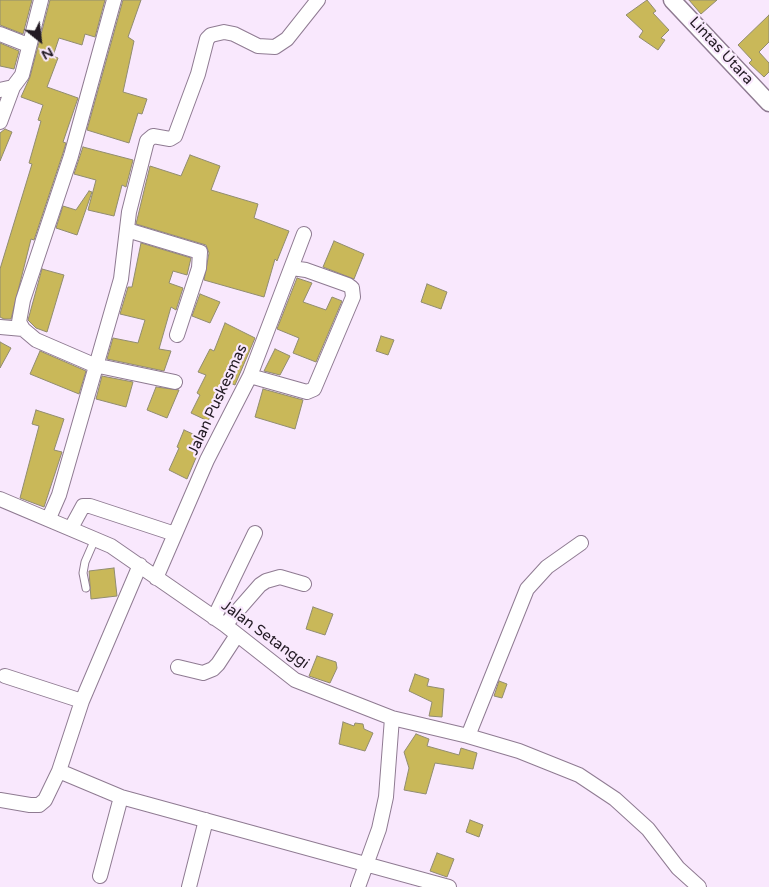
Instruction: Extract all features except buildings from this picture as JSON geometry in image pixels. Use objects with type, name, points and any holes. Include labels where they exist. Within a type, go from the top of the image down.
[{"type":"street","points":[[0,122],[7,89],[22,75],[28,45],[41,0]]},
{"type":"street","points":[[114,0],[71,156],[23,300],[19,322],[23,329],[36,340],[94,365],[175,382]]},
{"type":"street","points":[[49,518],[59,495],[94,365],[121,279],[128,212],[147,141],[153,136],[170,139],[175,136],[198,74],[207,39],[211,35],[224,32],[234,34],[258,46],[275,47],[287,39],[318,0]]},
{"type":"street","name":"Lintas Utara","points":[[672,0],[769,103]]},
{"type":"street","points":[[0,34],[28,45]]},
{"type":"street","points":[[127,230],[200,252],[200,268],[178,335]]},
{"type":"street","name":"Jalan Puskesmas","points":[[156,578],[207,460],[250,376],[304,234]]},
{"type":"street","points":[[250,376],[307,392],[314,389],[354,297],[352,288],[348,285],[306,270],[292,268]]},
{"type":"street","points":[[0,327],[23,329]]},
{"type":"street","name":"Jalan Setanggi","points":[[0,499],[49,518],[95,539],[140,566],[220,621],[295,680],[392,718],[468,736],[519,751],[580,774],[615,800],[648,829],[678,868],[699,887]]},
{"type":"street","points":[[71,528],[83,506],[90,506],[175,534]]},
{"type":"street","points":[[220,621],[255,533]]},
{"type":"street","points":[[468,736],[527,589],[547,567],[581,543]]},
{"type":"street","points":[[0,800],[30,806],[39,805],[45,800],[59,770],[82,701],[140,566]]},
{"type":"street","points":[[220,621],[266,581],[280,577],[304,584]]},
{"type":"street","points":[[178,667],[202,673],[212,669],[218,664],[237,635]]},
{"type":"street","points":[[5,676],[82,701]]},
{"type":"street","points":[[358,887],[379,829],[386,797],[392,718]]},
{"type":"street","points":[[59,770],[121,797],[450,887]]},
{"type":"street","points":[[100,876],[121,797]]},
{"type":"street","points":[[189,887],[206,820]]},
{"type":"lane","points":[[86,588],[84,568],[95,539]]}]
